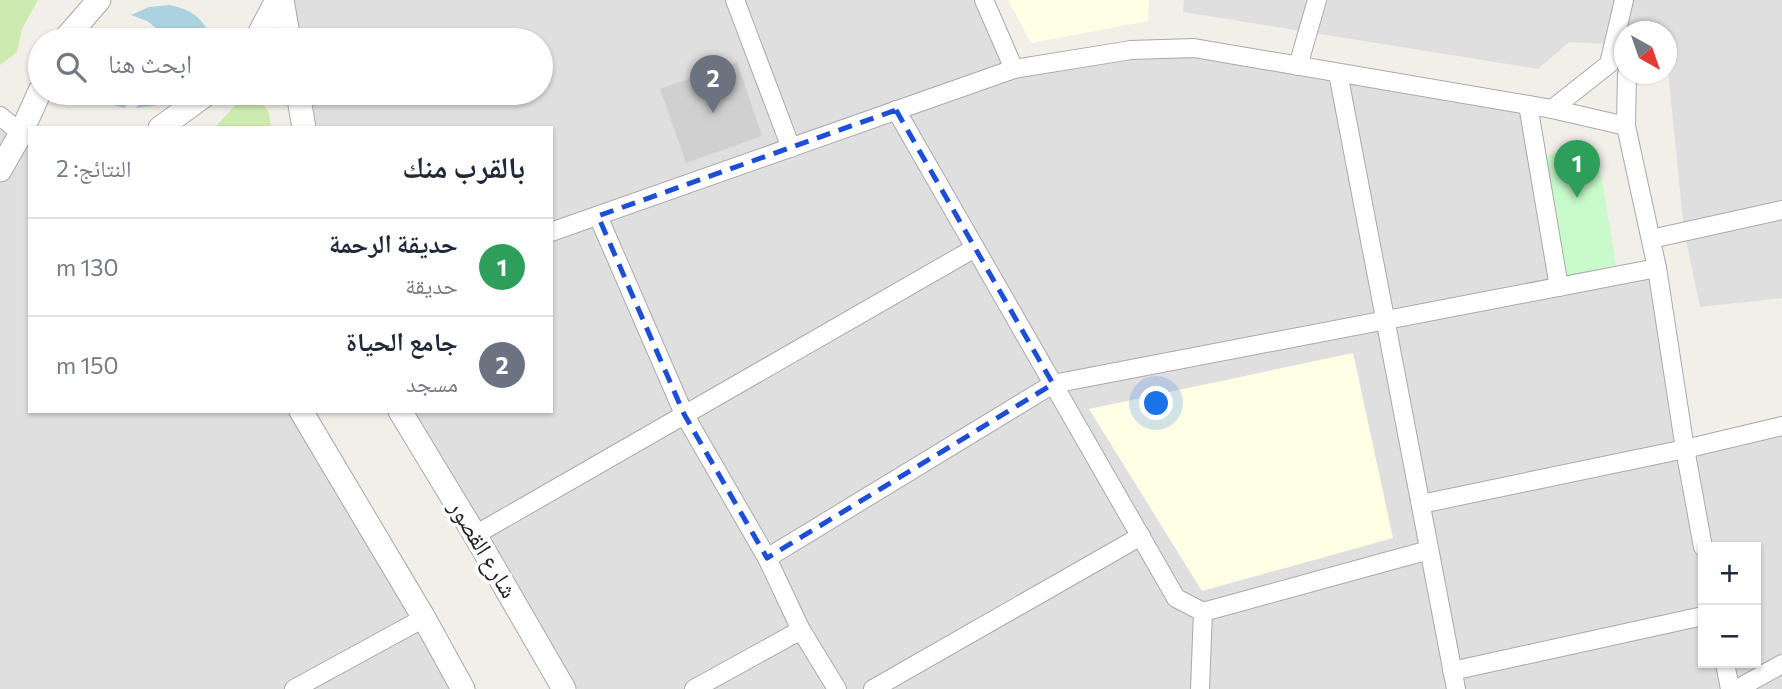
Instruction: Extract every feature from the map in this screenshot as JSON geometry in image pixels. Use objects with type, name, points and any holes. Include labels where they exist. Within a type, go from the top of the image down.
[{"type":"street","points":[[74,28],[99,0]]},
{"type":"street","points":[[263,28],[280,0]]},
{"type":"street","points":[[280,0],[286,28]]},
{"type":"street","points":[[735,0],[791,148]]},
{"type":"street","points":[[984,0],[1014,69]]},
{"type":"street","points":[[1298,66],[1317,0]]},
{"type":"street","points":[[1626,0],[1627,21]]},
{"type":"street","points":[[1552,110],[1609,64],[1626,0]]},
{"type":"street","points":[[553,231],[1014,69],[1131,50],[1194,48],[1528,105],[1626,126]]},
{"type":"street","points":[[1338,73],[1456,689]]},
{"type":"street","points":[[1627,84],[1626,126],[1657,268],[1702,542]]},
{"type":"street","points":[[30,126],[36,105]]},
{"type":"street","points":[[163,126],[192,105]]},
{"type":"street","points":[[300,105],[304,126]]},
{"type":"street","points":[[1528,105],[1559,287]]},
{"type":"street","points":[[896,110],[1176,598],[1203,612],[1429,550]]},
{"type":"street","points":[[0,116],[27,136],[0,170]]},
{"type":"street","points":[[1651,239],[1782,210]]},
{"type":"street","points":[[598,216],[684,414],[767,558],[802,630],[837,689]]},
{"type":"street","points":[[475,535],[975,248]]},
{"type":"street","points":[[767,558],[1054,384],[1657,268]]},
{"type":"street","points":[[302,413],[463,689]]},
{"type":"street","name":"شارع القصور","points":[[401,413],[564,689]]},
{"type":"street","points":[[1421,504],[1782,426]]},
{"type":"street","points":[[873,689],[1141,536]]},
{"type":"street","points":[[1200,689],[1203,612]]},
{"type":"street","points":[[1452,670],[1698,617]]},
{"type":"street","points":[[294,689],[424,618]]},
{"type":"street","points":[[694,689],[802,630]]},
{"type":"street","points":[[1737,689],[1782,664]]},
{"type":"street","points":[[1726,668],[1730,689]]},
{"type":"highlighted area","points":[[896,110],[1053,384],[767,558],[684,414],[598,216]]},
{"type":"shaded area","points":[[282,0],[982,0],[1014,69],[1194,48],[1528,105],[1559,287],[1657,268],[1685,449],[1782,426],[1782,689],[570,689],[401,413],[553,413],[553,126],[304,126],[300,105],[553,105],[553,28],[287,28]]},
{"type":"shaded area","points":[[1008,0],[1149,0],[1148,21],[1031,43]]},
{"type":"shaded area","points":[[1184,0],[1782,0],[1782,298],[1700,307],[1684,230],[1669,84],[1677,84],[1677,21],[1614,21],[1614,44],[1569,42],[1538,69],[1183,12]]},
{"type":"shaded area","points":[[737,62],[762,136],[686,163],[660,89]]},
{"type":"shaded area","points":[[0,116],[28,139],[28,413],[306,413],[433,611],[477,689],[0,689]]},
{"type":"shaded area","points":[[1353,353],[1393,538],[1202,591],[1089,409]]},
{"type":"green space","points":[[0,0],[38,0],[22,29],[17,52],[0,65]]},
{"type":"green space","points":[[236,105],[264,105],[269,113],[271,126],[216,126]]},
{"type":"green space","points":[[1568,147],[1597,161],[1616,265],[1562,277],[1545,157]]},
{"type":"water","points":[[169,5],[184,9],[201,20],[206,28],[156,28],[131,15],[149,7]]},
{"type":"water","points":[[139,105],[156,105],[154,106],[135,108]]},
{"type":"place","name":"جامع الحياة","points":[[713,113]]},
{"type":"place","name":"حديقة الرحمة","points":[[1577,198]]}]
